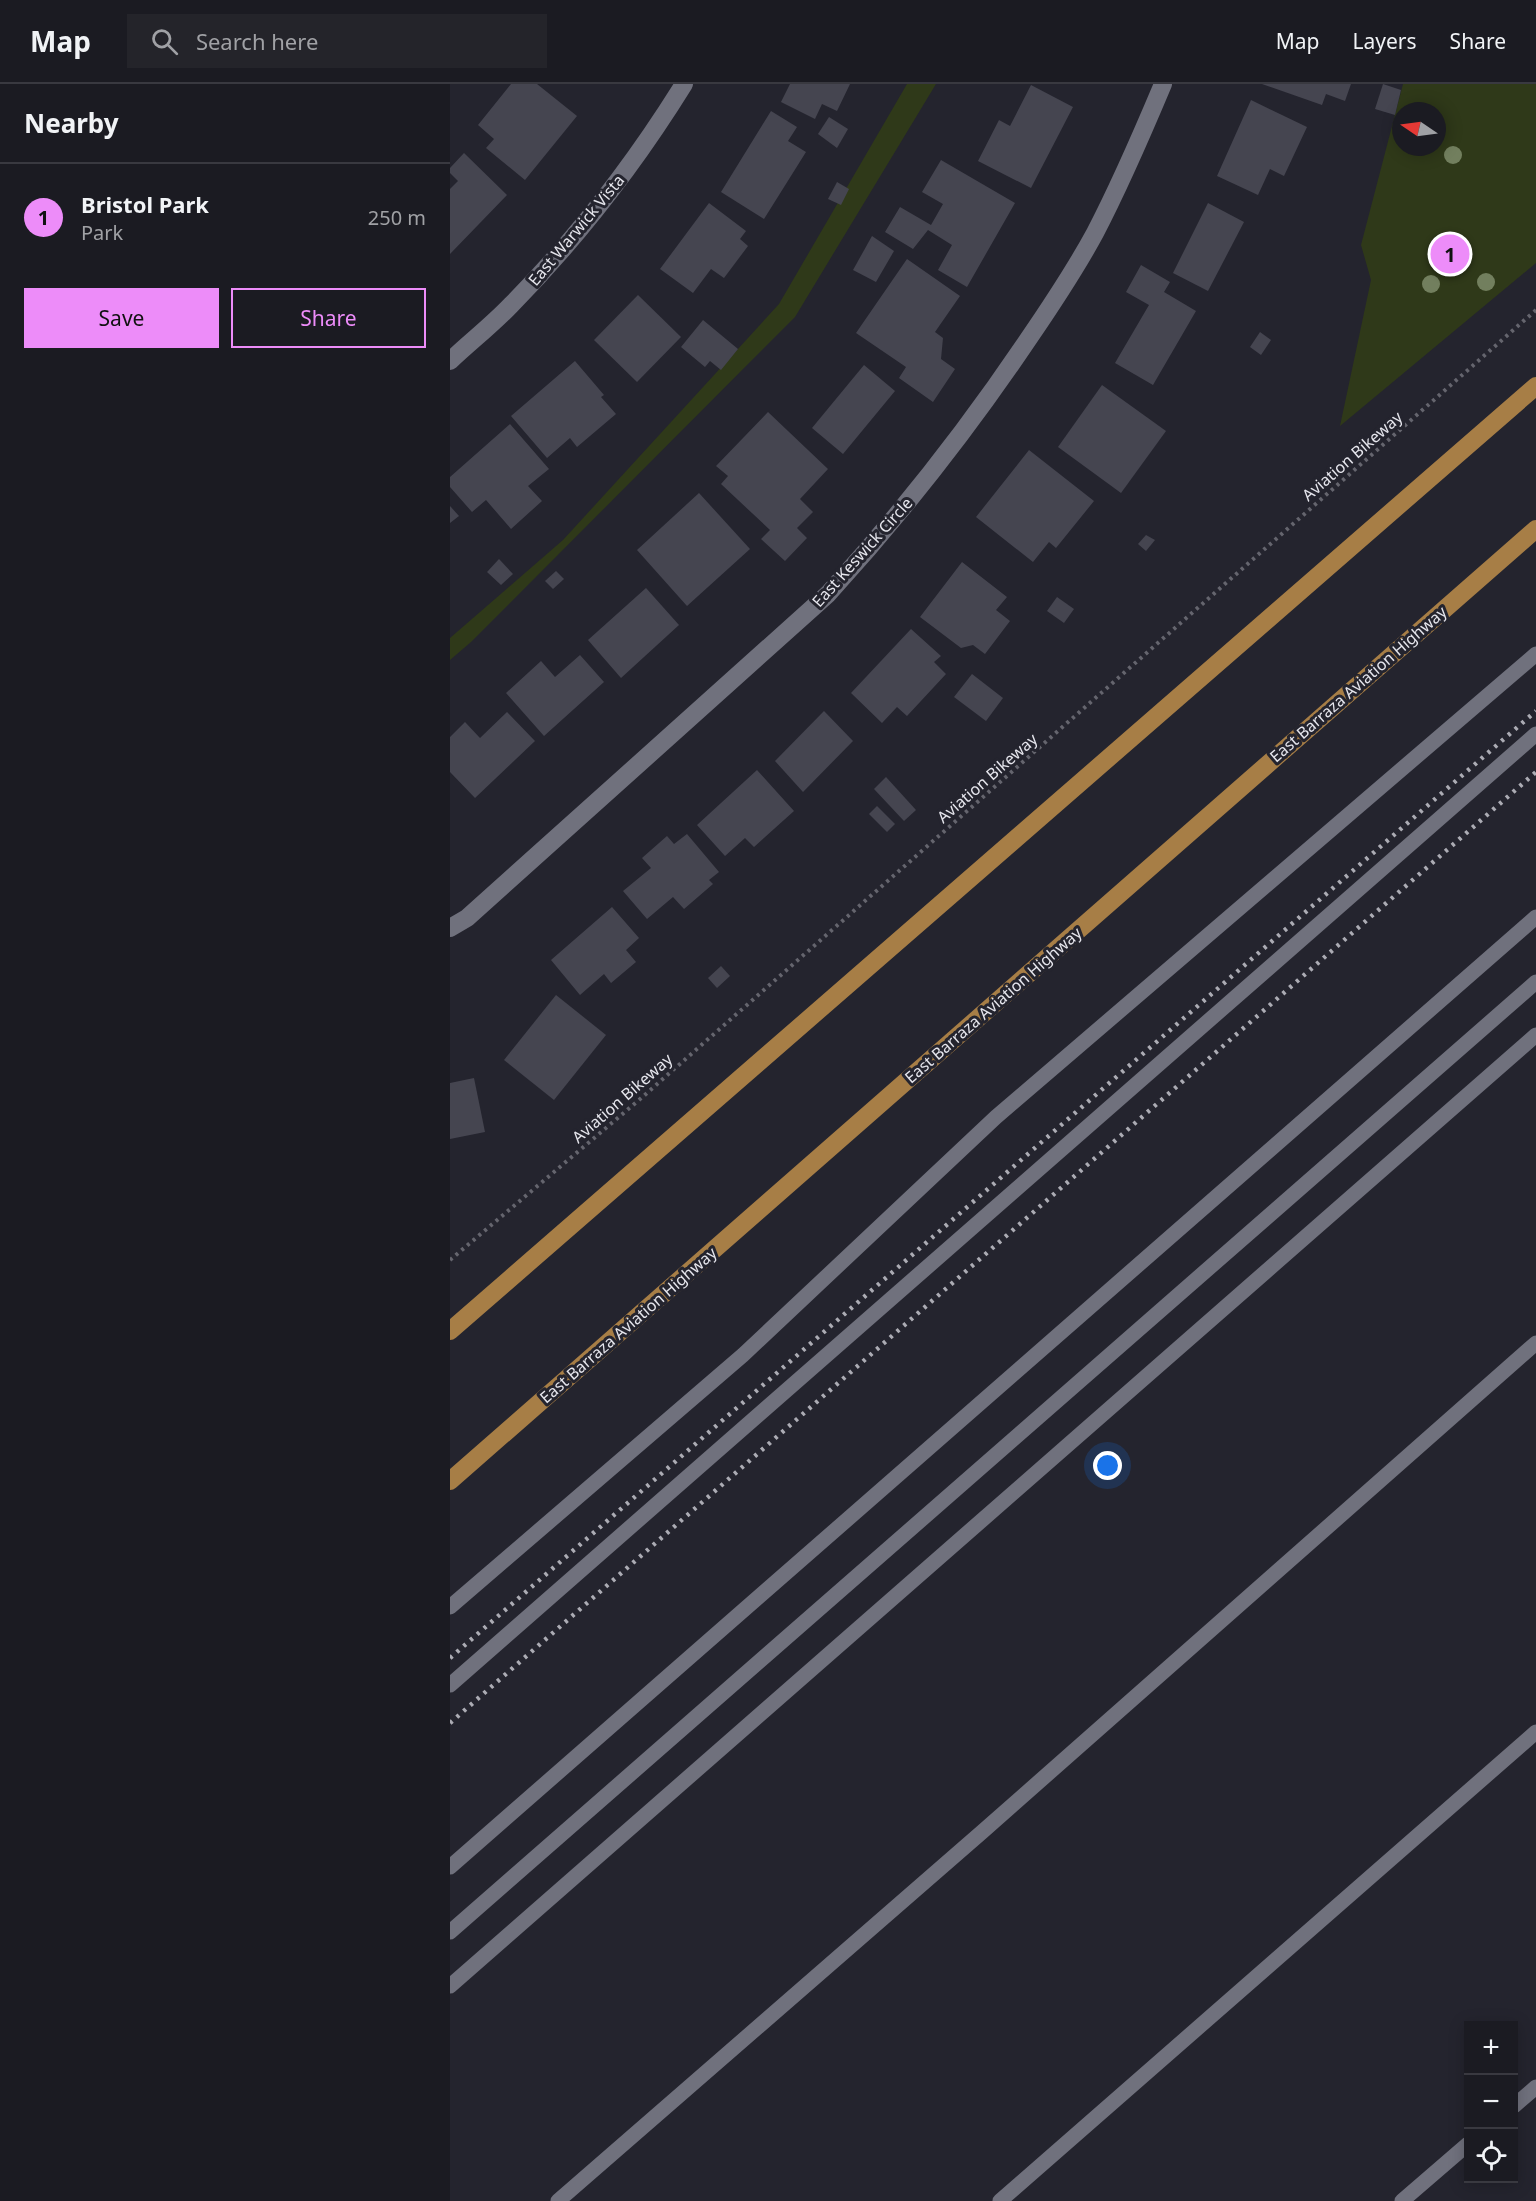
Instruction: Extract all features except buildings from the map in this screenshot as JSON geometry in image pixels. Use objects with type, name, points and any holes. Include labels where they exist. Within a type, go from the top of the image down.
[{"type":"main road","points":[[450,1331],[1536,386]]},
{"type":"main road","name":"East Barraza Aviation Highway","points":[[450,1481],[1536,529]]},
{"type":"street","name":"East Warwick Vista","points":[[450,361],[510,306],[556,256],[616,183],[663,118],[684,84]]},
{"type":"street","name":"East Keswick Circle","points":[[450,928],[467,918],[828,594],[876,542],[960,436],[1049,308],[1094,233],[1140,138],[1163,84]]},
{"type":"lane","points":[[450,1607],[743,1355],[996,1118],[1536,654]]},
{"type":"lane","points":[[450,1685],[1536,734]]},
{"type":"lane","points":[[450,1867],[1536,917]]},
{"type":"lane","points":[[450,1932],[1536,982]]},
{"type":"lane","points":[[450,1986],[1536,1035]]},
{"type":"lane","points":[[558,2201],[973,1840],[1536,1343]]},
{"type":"lane","points":[[1000,2201],[1536,1732]]},
{"type":"lane","points":[[1518,2103],[1536,2087]]},
{"type":"lane","points":[[1402,2201],[1464,2147]]},
{"type":"path","name":"Aviation Bikeway","points":[[450,1260],[639,1100],[1536,310]]},
{"type":"green space","points":[[907,84],[936,84],[795,317],[471,642],[450,660],[450,638],[563,540],[779,304]]},
{"type":"green space","points":[[1403,84],[1536,84],[1536,263],[1340,426],[1371,280],[1361,245],[1392,126],[1392,156],[1446,156],[1446,102],[1398,102]]},
{"type":"railway","points":[[450,1658],[1536,711]]},
{"type":"railway","points":[[450,1723],[1536,772]]},
{"type":"place","name":"Bristol Park","points":[[1450,254]]}]
